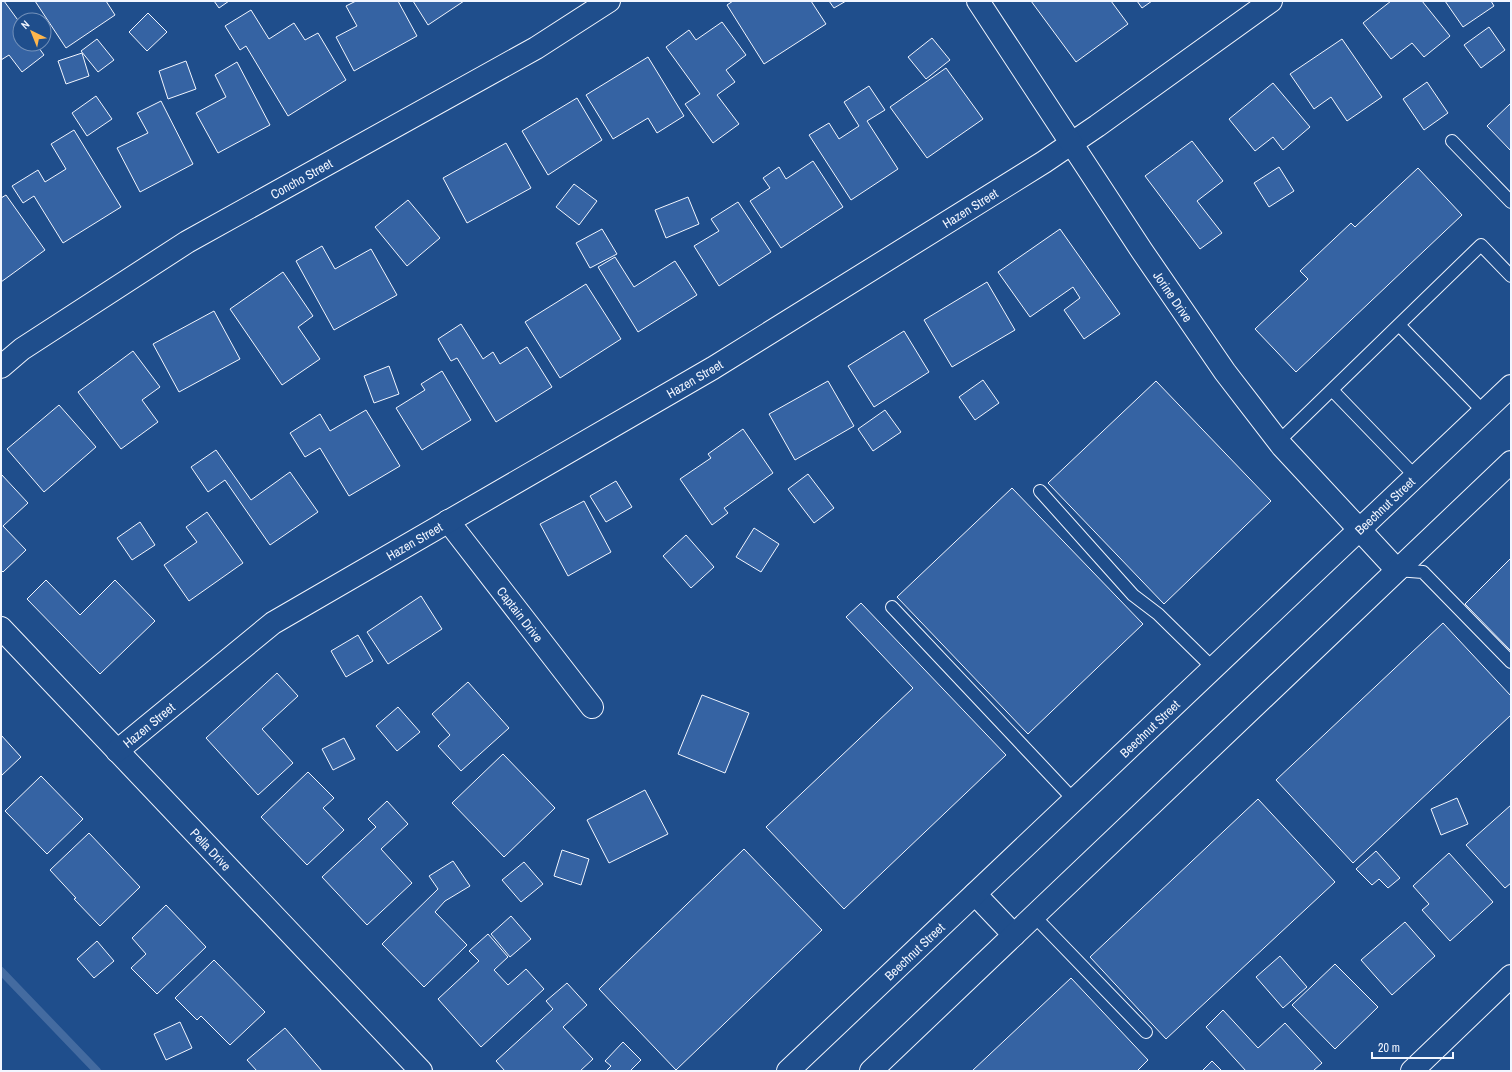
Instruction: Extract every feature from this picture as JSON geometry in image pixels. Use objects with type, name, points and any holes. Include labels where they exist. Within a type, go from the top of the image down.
[{"type":"street","name":"Concho Street","points":[[1,367],[22,349],[187,242],[536,48],[609,1]]},
{"type":"street","name":"Jorine Drive","points":[[978,1],[1142,251],[1225,372],[1278,442],[1397,570]]},
{"type":"street","name":"Hazen Street","points":[[117,751],[273,623],[713,368],[1071,144],[1271,1]]},
{"type":"street","name":"Beechnut Street","points":[[788,1071],[1511,386]]},
{"type":"street","points":[[871,1071],[1511,462]]},
{"type":"street","name":"Captain Drive","points":[[448,521],[592,707]]},
{"type":"street","name":"Pella Drive","points":[[1,628],[421,1071]]},
{"type":"street","points":[[975,894],[1014,935]]},
{"type":"street","points":[[1412,1071],[1511,976]]},
{"type":"lane","points":[[1452,141],[1511,202]]},
{"type":"lane","points":[[1278,442],[1481,245],[1511,276]]},
{"type":"lane","points":[[1399,325],[1484,412]]},
{"type":"lane","points":[[1332,390],[1416,476]]},
{"type":"lane","points":[[1040,491],[1133,594],[1158,614],[1213,668]]},
{"type":"lane","points":[[1397,570],[1423,572],[1511,662]]},
{"type":"lane","points":[[892,607],[1074,800]]},
{"type":"lane","points":[[1034,916],[1146,1032]]},
{"type":"building","points":[[1,1],[4,1],[12,12],[12,52],[42,52],[44,55],[22,72],[9,55],[1,60]]},
{"type":"building","points":[[35,1],[106,1],[115,15],[66,48],[52,27],[52,12],[42,12]]},
{"type":"building","points":[[214,1],[229,1],[219,8]]},
{"type":"building","points":[[356,1],[398,1],[417,36],[354,71],[336,37],[357,26],[346,6]]},
{"type":"building","points":[[413,1],[464,1],[428,25]]},
{"type":"building","points":[[733,1],[811,1],[826,24],[764,64],[727,5]]},
{"type":"building","points":[[829,1],[846,1],[834,8]]},
{"type":"building","points":[[1031,1],[1111,1],[1128,24],[1076,62]]},
{"type":"building","points":[[1137,1],[1152,1],[1142,8]]},
{"type":"building","points":[[1391,1],[1422,1],[1450,36],[1424,57],[1412,43],[1391,59],[1363,23]]},
{"type":"building","points":[[1445,1],[1491,1],[1494,6],[1463,27]]},
{"type":"building","points":[[251,10],[269,39],[294,23],[305,40],[318,33],[346,80],[288,116],[246,46],[240,50],[225,26]]},
{"type":"building","points":[[148,13],[167,32],[147,51],[129,32]]},
{"type":"building","points":[[722,22],[746,55],[726,70],[735,82],[717,95],[739,124],[713,143],[685,104],[700,94],[666,47],[689,30],[696,40]]},
{"type":"building","points":[[1489,27],[1505,50],[1481,68],[1464,45]]},
{"type":"building","points":[[932,38],[950,60],[926,79],[908,57]]},
{"type":"building","points":[[97,39],[114,60],[98,72],[81,51]]},
{"type":"building","points":[[1342,39],[1382,97],[1347,121],[1331,97],[1314,109],[1290,74]]},
{"type":"building","points":[[82,53],[89,76],[66,84],[58,61]]},
{"type":"building","points":[[648,57],[684,116],[657,133],[648,118],[613,139],[586,95]]},
{"type":"building","points":[[186,61],[196,89],[168,99],[159,71]]},
{"type":"building","points":[[237,62],[270,125],[218,153],[196,113],[226,97],[215,75]]},
{"type":"building","points":[[946,68],[983,119],[927,158],[890,107]]},
{"type":"building","points":[[1427,82],[1448,113],[1424,130],[1403,99]]},
{"type":"building","points":[[1273,83],[1310,127],[1283,150],[1273,137],[1255,151],[1229,119]]},
{"type":"building","points":[[869,86],[885,110],[867,121],[898,169],[851,200],[809,135],[829,123],[839,139],[859,126],[844,102]]},
{"type":"building","points":[[96,96],[112,119],[87,136],[72,113]]},
{"type":"building","points":[[577,98],[602,140],[548,175],[522,131]]},
{"type":"building","points":[[161,101],[193,164],[140,192],[117,148],[148,133],[137,113]]},
{"type":"building","points":[[1511,103],[1511,151],[1487,126]]},
{"type":"building","points":[[74,130],[121,207],[63,243],[34,196],[23,203],[12,186],[38,170],[45,182],[66,169],[51,144]]},
{"type":"building","points":[[1192,141],[1223,181],[1197,201],[1222,233],[1200,249],[1145,176]]},
{"type":"building","points":[[506,143],[531,188],[467,223],[443,178]]},
{"type":"building","points":[[813,161],[843,207],[781,248],[750,201],[770,188],[763,178],[779,167],[786,179]]},
{"type":"building","points":[[1279,167],[1294,191],[1269,207],[1254,183]]},
{"type":"building","points":[[1418,168],[1462,215],[1296,372],[1255,329],[1308,279],[1300,271],[1351,223],[1355,227]]},
{"type":"building","points":[[574,184],[597,201],[579,225],[556,207]]},
{"type":"building","points":[[6,195],[45,250],[1,282],[1,198]]},
{"type":"building","points":[[688,197],[699,224],[666,238],[655,210]]},
{"type":"building","points":[[408,200],[440,238],[407,266],[375,227]]},
{"type":"building","points":[[738,202],[771,252],[719,286],[694,246],[719,231],[711,219]]},
{"type":"building","points":[[602,229],[617,254],[590,268],[576,243]]},
{"type":"building","points":[[1060,229],[1120,314],[1084,339],[1064,310],[1080,298],[1073,287],[1030,317],[998,272]]},
{"type":"building","points":[[322,246],[335,269],[371,249],[397,295],[334,330],[296,261]]},
{"type":"building","points":[[615,257],[634,287],[675,261],[697,295],[638,332],[598,267]]},
{"type":"building","points":[[283,272],[313,316],[298,327],[320,359],[282,385],[230,309]]},
{"type":"building","points":[[987,282],[1015,330],[952,367],[924,320]]},
{"type":"building","points":[[586,284],[621,339],[560,378],[525,322]]},
{"type":"building","points":[[214,311],[240,359],[179,392],[153,344]]},
{"type":"building","points":[[461,324],[483,359],[493,352],[500,364],[527,347],[552,387],[496,422],[457,358],[451,361],[438,339]]},
{"type":"building","points":[[904,331],[929,372],[874,407],[848,366]]},
{"type":"building","points":[[133,351],[160,387],[142,400],[158,422],[121,449],[78,392]]},
{"type":"building","points":[[389,366],[399,394],[374,403],[364,376]]},
{"type":"building","points":[[442,371],[471,420],[422,450],[396,408],[425,390],[421,384]]},
{"type":"building","points":[[983,380],[999,403],[975,420],[959,397]]},
{"type":"building","points":[[828,381],[854,426],[795,460],[769,414]]},
{"type":"building","points":[[1156,381],[1271,501],[1164,604],[1048,483]]},
{"type":"building","points":[[59,405],[96,447],[44,492],[7,449]]},
{"type":"building","points":[[366,410],[400,466],[349,496],[320,448],[305,457],[290,433],[320,414],[330,431]]},
{"type":"building","points":[[885,410],[901,432],[873,451],[858,429]]},
{"type":"building","points":[[743,429],[773,473],[724,508],[728,513],[712,525],[680,479],[711,458],[708,454]]},
{"type":"building","points":[[216,450],[251,500],[290,472],[318,512],[270,545],[225,480],[208,492],[191,467]]},
{"type":"building","points":[[1,474],[28,503],[3,526],[26,550],[3,572],[1,570]]},
{"type":"building","points":[[808,474],[834,508],[814,523],[788,489]]},
{"type":"building","points":[[616,481],[632,507],[606,522],[590,496]]},
{"type":"building","points":[[1012,488],[1143,624],[1028,734],[897,597]]},
{"type":"building","points":[[584,501],[611,552],[568,576],[540,524]]},
{"type":"building","points":[[207,512],[243,563],[189,601],[164,565],[197,542],[186,527]]},
{"type":"building","points":[[140,522],[155,545],[132,560],[117,538]]},
{"type":"building","points":[[754,528],[779,544],[761,572],[736,557]]},
{"type":"building","points":[[686,535],[714,567],[691,588],[663,556]]},
{"type":"building","points":[[1511,558],[1511,651],[1465,604]]},
{"type":"building","points":[[46,580],[80,615],[115,580],[155,621],[100,674],[27,599]]},
{"type":"building","points":[[421,596],[442,629],[388,664],[367,632]]},
{"type":"building","points":[[861,603],[1006,755],[844,909],[766,827],[913,688],[846,617]]},
{"type":"building","points":[[1443,623],[1511,696],[1511,715],[1353,863],[1276,780]]},
{"type":"building","points":[[358,635],[373,661],[346,677],[331,651]]},
{"type":"building","points":[[277,673],[298,696],[262,729],[293,763],[258,795],[206,738]]},
{"type":"building","points":[[468,682],[509,728],[461,771],[438,746],[450,735],[432,714]]},
{"type":"building","points":[[702,695],[749,713],[725,773],[678,754]]},
{"type":"building","points":[[398,707],[420,732],[397,751],[376,726]]},
{"type":"building","points":[[1,735],[21,757],[1,776]]},
{"type":"building","points":[[344,738],[355,759],[333,770],[322,749]]},
{"type":"building","points":[[503,754],[555,808],[504,857],[452,803]]},
{"type":"building","points":[[308,772],[334,798],[323,808],[344,830],[307,865],[261,817]]},
{"type":"building","points":[[41,776],[83,819],[47,854],[5,811]]},
{"type":"building","points":[[645,790],[668,834],[609,863],[587,820]]},
{"type":"building","points":[[1457,798],[1468,824],[1441,835],[1431,809]]},
{"type":"building","points":[[1258,799],[1335,882],[1166,1039],[1090,957]]},
{"type":"building","points":[[387,801],[408,824],[381,849],[412,883],[367,925],[322,877],[376,827],[368,819]]},
{"type":"building","points":[[1511,805],[1511,883],[1505,888],[1466,845]]},
{"type":"building","points":[[89,833],[140,887],[100,926],[74,899],[76,898],[50,870]]},
{"type":"building","points":[[744,849],[822,930],[676,1070],[599,989]]},
{"type":"building","points":[[562,850],[589,859],[581,885],[554,876]]},
{"type":"building","points":[[1376,851],[1400,878],[1388,888],[1379,879],[1372,885],[1356,869]]},
{"type":"building","points":[[1449,853],[1493,902],[1450,941],[1422,910],[1429,904],[1413,886]]},
{"type":"building","points":[[453,861],[470,886],[445,901],[435,912],[467,945],[424,987],[382,944],[438,889],[429,876]]},
{"type":"building","points":[[524,862],[543,884],[521,902],[502,880]]},
{"type":"building","points":[[166,905],[206,947],[157,994],[131,968],[146,954],[132,938]]},
{"type":"building","points":[[511,916],[531,939],[510,957],[491,934]]},
{"type":"building","points":[[1405,922],[1435,956],[1392,995],[1361,960]]},
{"type":"building","points":[[488,934],[508,957],[494,970],[508,985],[526,969],[544,989],[481,1047],[438,999],[479,961],[469,951]]},
{"type":"building","points":[[97,941],[114,961],[94,978],[77,959]]},
{"type":"building","points":[[1280,956],[1307,987],[1283,1008],[1256,977]]},
{"type":"building","points":[[214,960],[265,1012],[230,1045],[201,1016],[197,1020],[175,998]]},
{"type":"building","points":[[1335,964],[1378,1007],[1335,1049],[1292,1005]]},
{"type":"building","points":[[1071,978],[1148,1060],[1137,1071],[972,1071]]},
{"type":"building","points":[[567,983],[587,1005],[563,1027],[593,1059],[580,1071],[505,1071],[496,1061],[553,1009],[546,1001]]},
{"type":"building","points":[[1223,1010],[1258,1048],[1285,1023],[1322,1063],[1313,1071],[1246,1071],[1206,1027]]},
{"type":"building","points":[[180,1022],[192,1048],[166,1060],[154,1034]]},
{"type":"building","points":[[285,1028],[322,1071],[257,1071],[247,1060]]},
{"type":"building","points":[[623,1042],[641,1060],[630,1071],[606,1071],[611,1066],[605,1061]]},
{"type":"building","points":[[1212,1061],[1222,1071],[1202,1071]]},
{"type":"waterway","points":[[1,971],[97,1071]]}]
